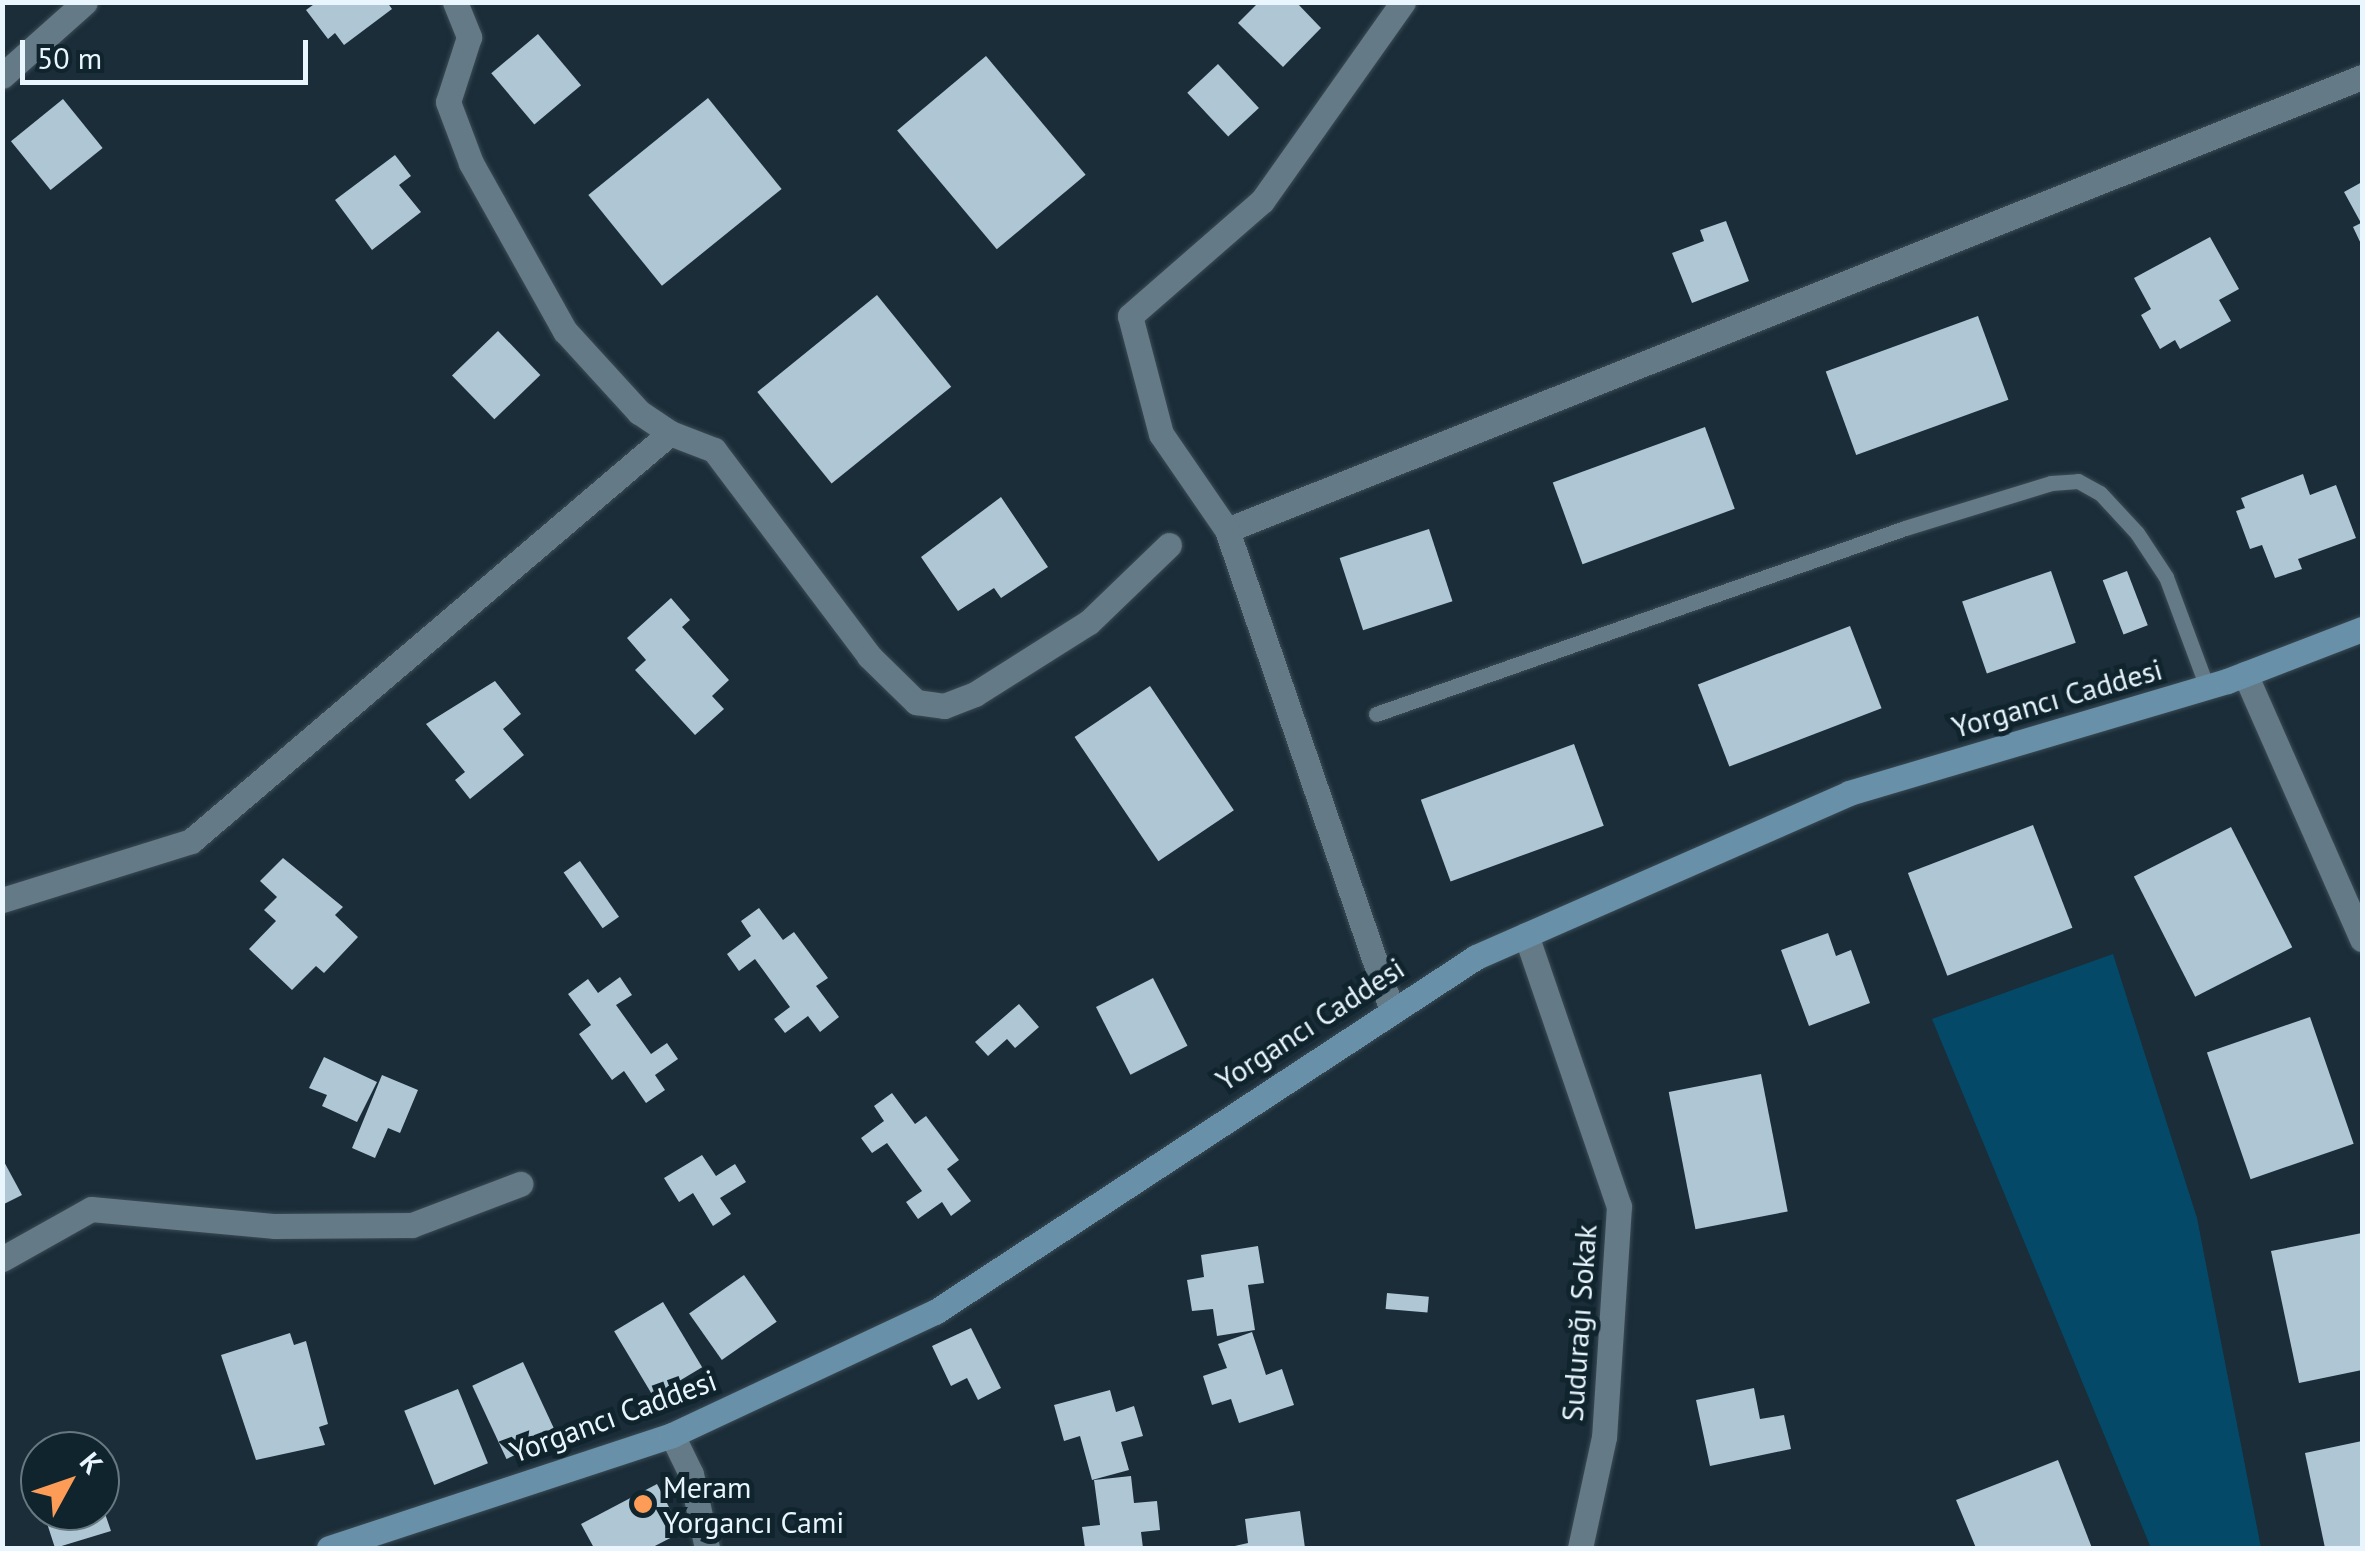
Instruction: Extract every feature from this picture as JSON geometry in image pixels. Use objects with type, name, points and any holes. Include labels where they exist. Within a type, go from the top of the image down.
[{"type":"street","points":[[2,76],[85,2]]},
{"type":"street","points":[[455,2],[469,37],[448,102],[470,163],[565,331],[639,412],[670,433],[714,450],[868,656],[916,702],[944,706],[975,694],[1089,622],[1169,545]]},
{"type":"street","points":[[1391,1008],[1228,530],[1161,434],[1130,316],[1262,202],[1403,2]]},
{"type":"street","points":[[1228,530],[2362,77]]},
{"type":"street","points":[[2,900],[191,841],[670,433]]},
{"type":"street","name":"Yorgancı Caddesi","points":[[329,1548],[672,1435],[936,1312],[1391,1008],[1526,935],[1849,793],[2208,688],[2362,630]]},
{"type":"street","points":[[2245,674],[2362,939]]},
{"type":"street","name":"Sudurağı Sokak","points":[[1526,935],[1619,1206],[1604,1437],[1580,1548]]},
{"type":"street","points":[[2,1259],[91,1209],[275,1226],[412,1225],[520,1184]]},
{"type":"street","points":[[672,1435],[691,1474],[707,1548]]},
{"type":"lane","points":[[1376,714],[1905,528],[2051,483],[2078,481],[2100,493],[2138,533],[2166,577],[2208,688]]},
{"type":"shaded area","points":[[2113,954],[2197,1218],[2261,1548],[2151,1548],[1932,1019]]},
{"type":"building","points":[[317,2],[387,2],[392,9],[344,45],[335,33],[328,39],[306,10]]},
{"type":"building","points":[[1259,2],[1296,2],[1321,28],[1283,67],[1238,23]]},
{"type":"building","points":[[538,34],[581,85],[534,125],[491,73]]},
{"type":"building","points":[[986,56],[1086,175],[997,249],[897,131]]},
{"type":"building","points":[[1218,64],[1259,108],[1228,137],[1187,93]]},
{"type":"building","points":[[708,98],[782,189],[662,286],[588,195]]},
{"type":"building","points":[[63,99],[103,148],[51,190],[11,141]]},
{"type":"building","points":[[395,155],[411,176],[399,185],[421,212],[372,250],[335,200]]},
{"type":"building","points":[[2362,182],[2362,246],[2353,227],[2361,223],[2344,192]]},
{"type":"building","points":[[1726,221],[1749,281],[1692,303],[1672,253],[1704,241],[1700,230]]},
{"type":"building","points":[[2210,237],[2239,289],[2219,300],[2231,321],[2180,349],[2175,340],[2160,349],[2141,315],[2151,309],[2134,278]]},
{"type":"building","points":[[877,295],[951,387],[832,484],[757,392]]},
{"type":"building","points":[[1978,316],[2008,400],[1856,455],[1826,371]]},
{"type":"building","points":[[498,331],[540,375],[494,419],[452,375]]},
{"type":"building","points":[[1705,427],[1735,509],[1583,564],[1553,482]]},
{"type":"building","points":[[2303,474],[2310,495],[2336,485],[2356,538],[2298,559],[2302,569],[2275,578],[2262,545],[2250,549],[2236,511],[2245,508],[2241,498]]},
{"type":"building","points":[[1001,497],[1048,567],[1001,598],[994,588],[958,611],[921,557]]},
{"type":"building","points":[[1429,529],[1452,601],[1363,630],[1340,558]]},
{"type":"building","points":[[2051,571],[2076,643],[1987,673],[1962,602]]},
{"type":"building","points":[[2127,571],[2148,625],[2124,634],[2103,580]]},
{"type":"building","points":[[671,598],[690,620],[682,627],[729,680],[712,696],[724,709],[695,735],[635,670],[646,660],[627,638]]},
{"type":"building","points":[[1850,626],[1882,708],[1729,767],[1698,684]]},
{"type":"building","points":[[495,681],[521,714],[503,729],[524,755],[470,799],[455,780],[465,772],[426,724]]},
{"type":"building","points":[[1150,686],[1234,810],[1158,861],[1075,737]]},
{"type":"building","points":[[1574,744],[1604,826],[1451,882],[1421,800]]},
{"type":"building","points":[[2033,825],[2072,928],[1947,976],[1908,873]]},
{"type":"building","points":[[2231,827],[2292,947],[2195,997],[2134,876]]},
{"type":"building","points":[[283,858],[343,907],[335,915],[358,937],[324,973],[316,966],[292,990],[249,949],[276,921],[264,910],[277,897],[260,881]]},
{"type":"building","points":[[580,861],[619,917],[603,928],[564,872]]},
{"type":"building","points":[[759,908],[783,940],[794,932],[828,978],[816,986],[839,1017],[820,1032],[808,1016],[785,1033],[774,1019],[790,1007],[755,959],[739,971],[727,954],[751,936],[741,921]]},
{"type":"building","points":[[1828,933],[1836,956],[1851,950],[1870,1003],[1809,1026],[1781,950]]},
{"type":"building","points":[[620,977],[632,995],[616,1005],[651,1054],[667,1043],[678,1059],[655,1075],[665,1090],[646,1103],[624,1071],[612,1080],[579,1034],[591,1025],[568,994],[588,979],[598,993]]},
{"type":"building","points":[[1153,978],[1188,1046],[1130,1075],[1096,1007]]},
{"type":"building","points":[[1019,1004],[1039,1027],[1015,1048],[1007,1039],[988,1056],[975,1042]]},
{"type":"building","points":[[2310,1017],[2354,1144],[2251,1179],[2207,1052]]},
{"type":"building","points":[[324,1057],[377,1082],[357,1122],[322,1106],[327,1095],[309,1088]]},
{"type":"building","points":[[1761,1074],[1788,1211],[1695,1229],[1669,1092]]},
{"type":"building","points":[[382,1075],[418,1090],[400,1133],[388,1128],[375,1158],[352,1148]]},
{"type":"building","points":[[892,1093],[915,1124],[926,1116],[959,1160],[947,1169],[971,1201],[951,1216],[942,1202],[918,1219],[906,1202],[922,1191],[887,1143],[872,1153],[861,1138],[884,1121],[874,1106]]},
{"type":"building","points":[[702,1155],[716,1176],[735,1164],[746,1182],[720,1198],[731,1214],[713,1226],[693,1193],[679,1202],[664,1178]]},
{"type":"building","points":[[2,1158],[22,1195],[2,1205]]},
{"type":"building","points":[[2362,1233],[2362,1370],[2299,1383],[2271,1251]]},
{"type":"building","points":[[1258,1246],[1264,1283],[1248,1285],[1255,1330],[1217,1336],[1213,1309],[1192,1311],[1187,1280],[1204,1277],[1201,1255]]},
{"type":"building","points":[[744,1275],[777,1322],[722,1360],[689,1313]]},
{"type":"building","points":[[1387,1293],[1429,1297],[1427,1313],[1386,1309]]},
{"type":"building","points":[[663,1302],[702,1367],[653,1397],[614,1331]]},
{"type":"building","points":[[971,1328],[1001,1388],[978,1400],[967,1378],[951,1386],[932,1346]]},
{"type":"building","points":[[1252,1332],[1266,1375],[1282,1369],[1294,1405],[1239,1423],[1231,1399],[1212,1405],[1203,1376],[1227,1368],[1218,1344]]},
{"type":"building","points":[[290,1333],[294,1345],[306,1341],[328,1424],[319,1427],[325,1445],[256,1460],[221,1355]]},
{"type":"building","points":[[523,1362],[557,1435],[506,1459],[472,1386]]},
{"type":"building","points":[[1754,1388],[1760,1419],[1784,1415],[1791,1449],[1710,1466],[1696,1400]]},
{"type":"building","points":[[458,1389],[488,1463],[434,1485],[404,1411]]},
{"type":"building","points":[[1110,1390],[1116,1412],[1134,1406],[1143,1436],[1121,1442],[1129,1470],[1092,1480],[1080,1436],[1064,1441],[1054,1405]]},
{"type":"building","points":[[2362,1441],[2362,1548],[2325,1548],[2305,1453]]},
{"type":"building","points":[[2058,1460],[2092,1548],[1976,1548],[1956,1500]]},
{"type":"building","points":[[1131,1476],[1134,1503],[1157,1501],[1160,1530],[1141,1532],[1143,1548],[1085,1548],[1082,1527],[1100,1525],[1094,1480]]},
{"type":"building","name":"Meram Yorgancı Cami","points":[[657,1484],[682,1532],[651,1548],[594,1548],[581,1524]]},
{"type":"building","points":[[1300,1511],[1305,1548],[1226,1548],[1248,1543],[1245,1519]]},
{"type":"building","points":[[49,1531],[111,1531],[55,1548]]},
{"type":"place","name":"Meram Yorgancı Cami","points":[[643,1504]]}]
